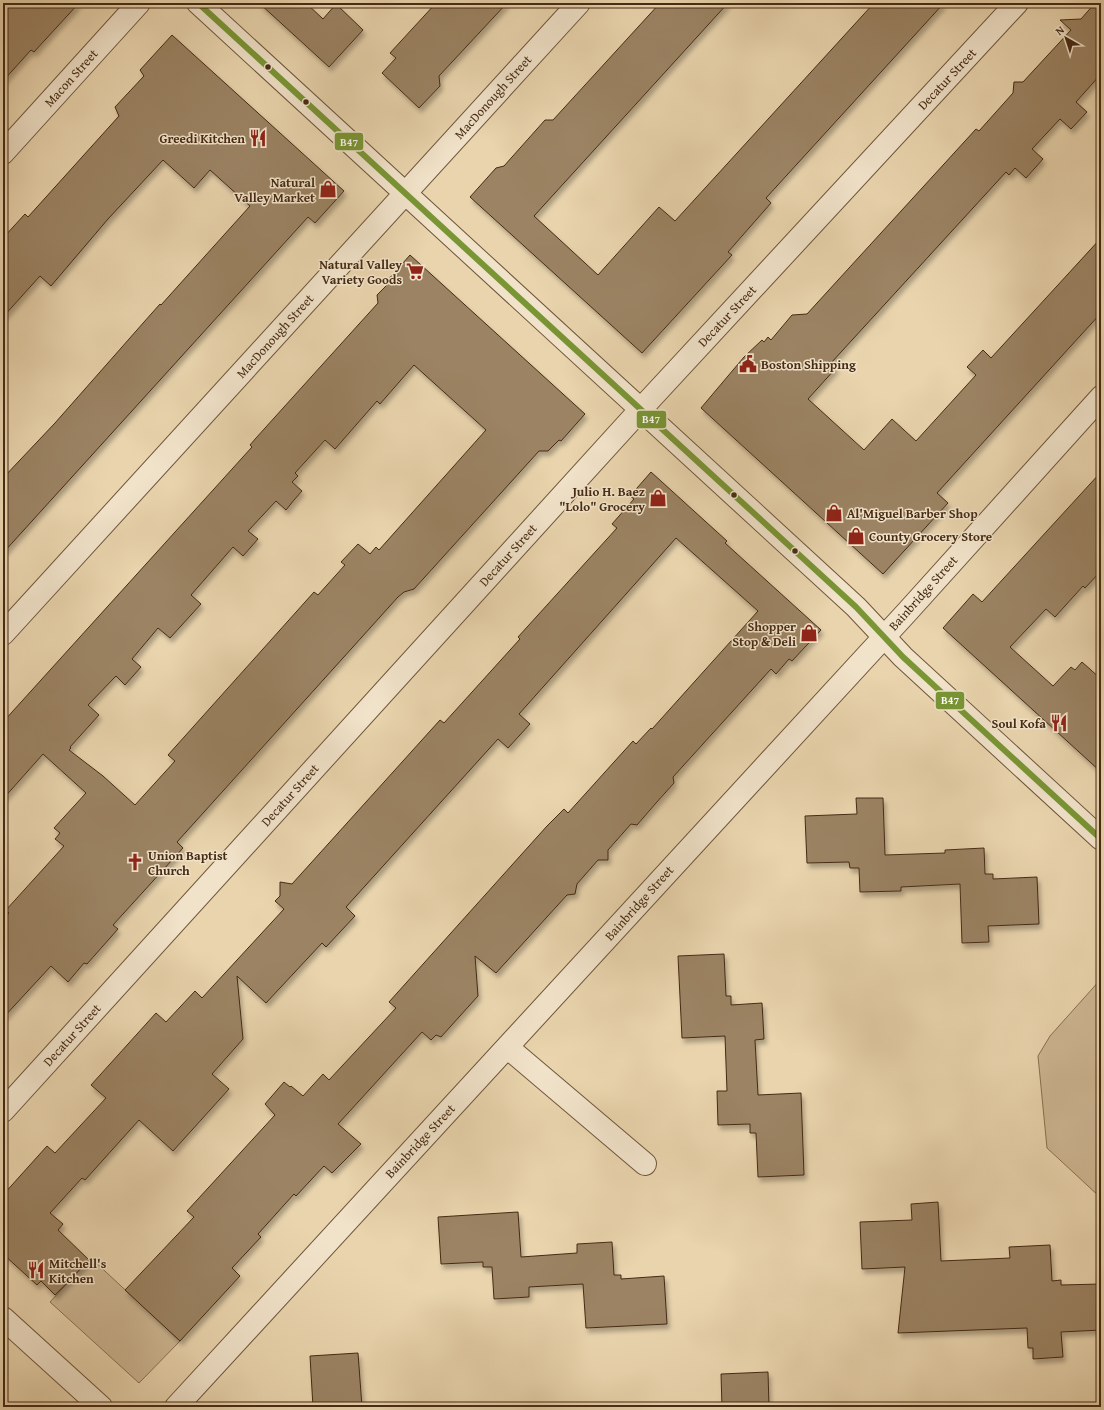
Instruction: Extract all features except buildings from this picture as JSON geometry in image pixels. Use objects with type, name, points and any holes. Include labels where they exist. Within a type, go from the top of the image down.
[{"type":"street","name":"Macon Street","points":[[3,153],[139,3]]},
{"type":"street","points":[[198,3],[856,607],[884,636],[1101,839]]},
{"type":"street","name":"MacDonough Street","points":[[3,634],[579,3]]},
{"type":"street","name":"Decatur Street","points":[[3,1111],[641,409],[1017,3]]},
{"type":"street","name":"Bainbridge Street","points":[[176,1407],[884,636],[1101,397]]},
{"type":"street","points":[[507,1047],[645,1164]]},
{"type":"street","points":[[3,1318],[101,1407]]},
{"type":"shaded area","points":[[1101,979],[1101,1198],[1047,1148],[1038,1056],[1050,1036]]},
{"type":"shaded area","points":[[91,1258],[180,1341],[139,1383],[50,1302]]},
{"type":"transit line","name":"B47","points":[[198,3],[856,607],[903,657],[1101,839]]},
{"type":"place","name":"Greedi Kitchen","points":[[258,138]]},
{"type":"place","name":"Natural Valley Market","points":[[328,189]]},
{"type":"place","name":"Natural Valley Variety Goods","points":[[415,271]]},
{"type":"place","name":"Boston Shipping","points":[[748,364]]},
{"type":"place","name":"Julio H. Baez \"Lolo\" Grocery","points":[[658,498]]},
{"type":"place","name":"Al'Miguel Barber Shop","points":[[834,513]]},
{"type":"place","name":"County Grocery Store","points":[[856,536]]},
{"type":"place","name":"Shopper Stop & Deli","points":[[809,633]]},
{"type":"place","name":"Soul Kofa","points":[[1059,723]]},
{"type":"place","name":"Union Baptist Church","points":[[135,862]]},
{"type":"place","name":"Mitchell's Kitchen","points":[[36,1270]]}]
